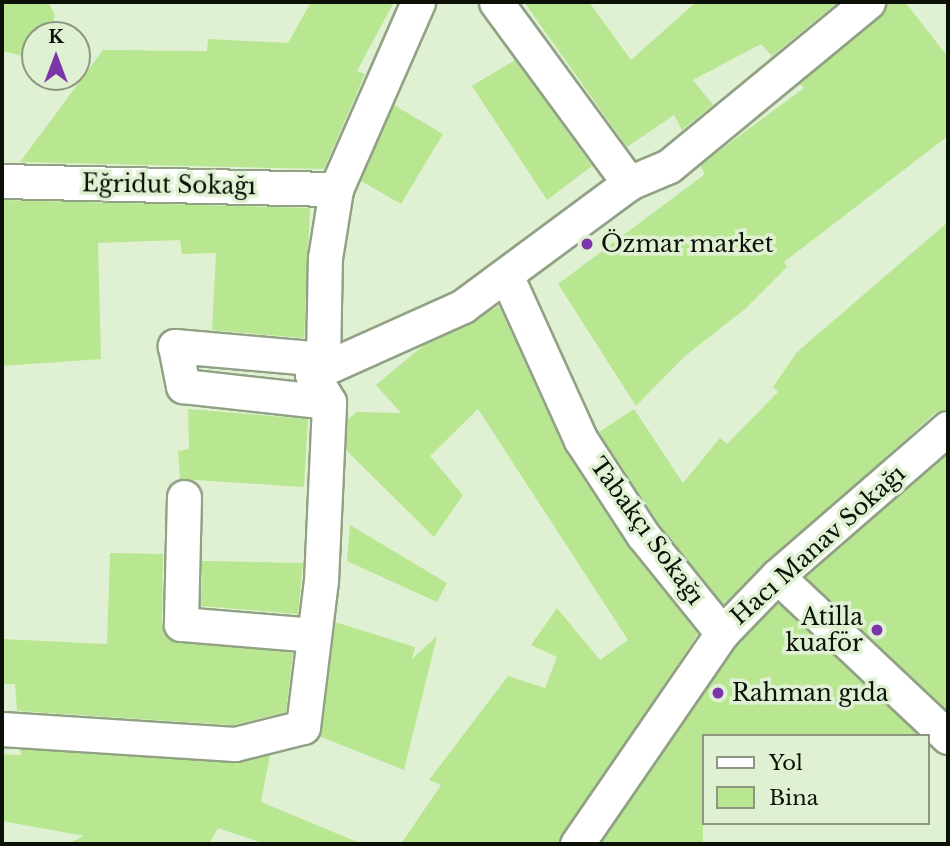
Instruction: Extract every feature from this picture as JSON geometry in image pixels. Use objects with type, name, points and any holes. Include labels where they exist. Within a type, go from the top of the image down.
[{"type":"street","points":[[2,729],[235,744],[303,727],[314,635],[325,258],[336,189],[418,2]]},
{"type":"street","points":[[496,2],[629,183]]},
{"type":"street","points":[[321,378],[463,306],[629,183],[669,166],[868,2]]},
{"type":"street","name":"Eğridut Sokağı","points":[[2,181],[336,189]]},
{"type":"street","name":"Tabakçı Sokağı","points":[[506,275],[581,440],[643,534],[722,633]]},
{"type":"street","name":"Hacı Manav Sokağı","points":[[577,844],[722,633],[777,576],[948,428]]},
{"type":"street","points":[[184,497],[181,624],[314,635]]},
{"type":"street","points":[[777,576],[948,737]]},
{"type":"building","points":[[2,2],[48,2],[55,15],[53,21],[21,21],[21,56],[2,51]]},
{"type":"building","points":[[311,2],[394,2],[357,71],[365,74],[324,169],[20,162],[73,91],[91,91],[91,66],[103,50],[207,51],[208,39],[288,43]]},
{"type":"building","points":[[524,2],[589,2],[631,60],[696,2],[838,2],[772,56],[761,44],[693,80],[713,105],[682,130],[674,115],[627,147]]},
{"type":"building","points":[[887,2],[905,2],[948,57],[948,136],[784,262],[787,267],[745,309],[685,356],[636,406],[558,284],[705,174],[700,165],[804,88],[799,83],[880,17]]},
{"type":"building","points":[[515,60],[592,166],[547,200],[472,86]]},
{"type":"building","points":[[394,105],[443,134],[401,204],[361,181]]},
{"type":"building","points":[[2,200],[310,208],[304,338],[212,330],[216,253],[182,254],[180,240],[98,243],[101,359],[2,366]]},
{"type":"building","points":[[948,222],[948,409],[935,413],[723,604],[659,524],[599,432],[634,409],[683,483],[720,438],[727,444],[778,392],[773,387],[797,352]]},
{"type":"building","points":[[499,306],[565,451],[628,547],[698,634],[558,844],[401,844],[441,785],[429,780],[508,676],[545,688],[557,657],[531,645],[557,608],[600,660],[628,640],[478,409],[430,456],[463,495],[434,537],[346,450],[347,420],[357,412],[401,413],[376,385],[425,344]]},
{"type":"building","points":[[188,409],[308,419],[304,487],[180,479],[178,451],[189,449]]},
{"type":"building","points":[[948,453],[948,711],[806,577]]},
{"type":"building","points":[[350,525],[447,583],[437,602],[347,561]]},
{"type":"building","points":[[110,553],[163,554],[162,624],[171,640],[293,653],[286,712],[233,725],[17,711],[15,684],[2,684],[2,639],[107,644]]},
{"type":"building","points":[[202,561],[303,563],[298,614],[201,606]]},
{"type":"building","points":[[778,603],[917,734],[702,734],[703,844],[600,844],[737,645]]},
{"type":"building","points":[[335,622],[415,647],[412,659],[437,636],[404,770],[319,736]]},
{"type":"building","points":[[20,749],[234,763],[270,755],[261,802],[362,844],[266,844],[218,828],[209,844],[67,844],[84,836],[2,821],[2,754],[21,755]]},
{"type":"place","name":"Özmar market","points":[[587,244]]},
{"type":"place","name":"Atilla kuaför","points":[[877,630]]},
{"type":"place","name":"Rahman gıda","points":[[718,693]]}]
